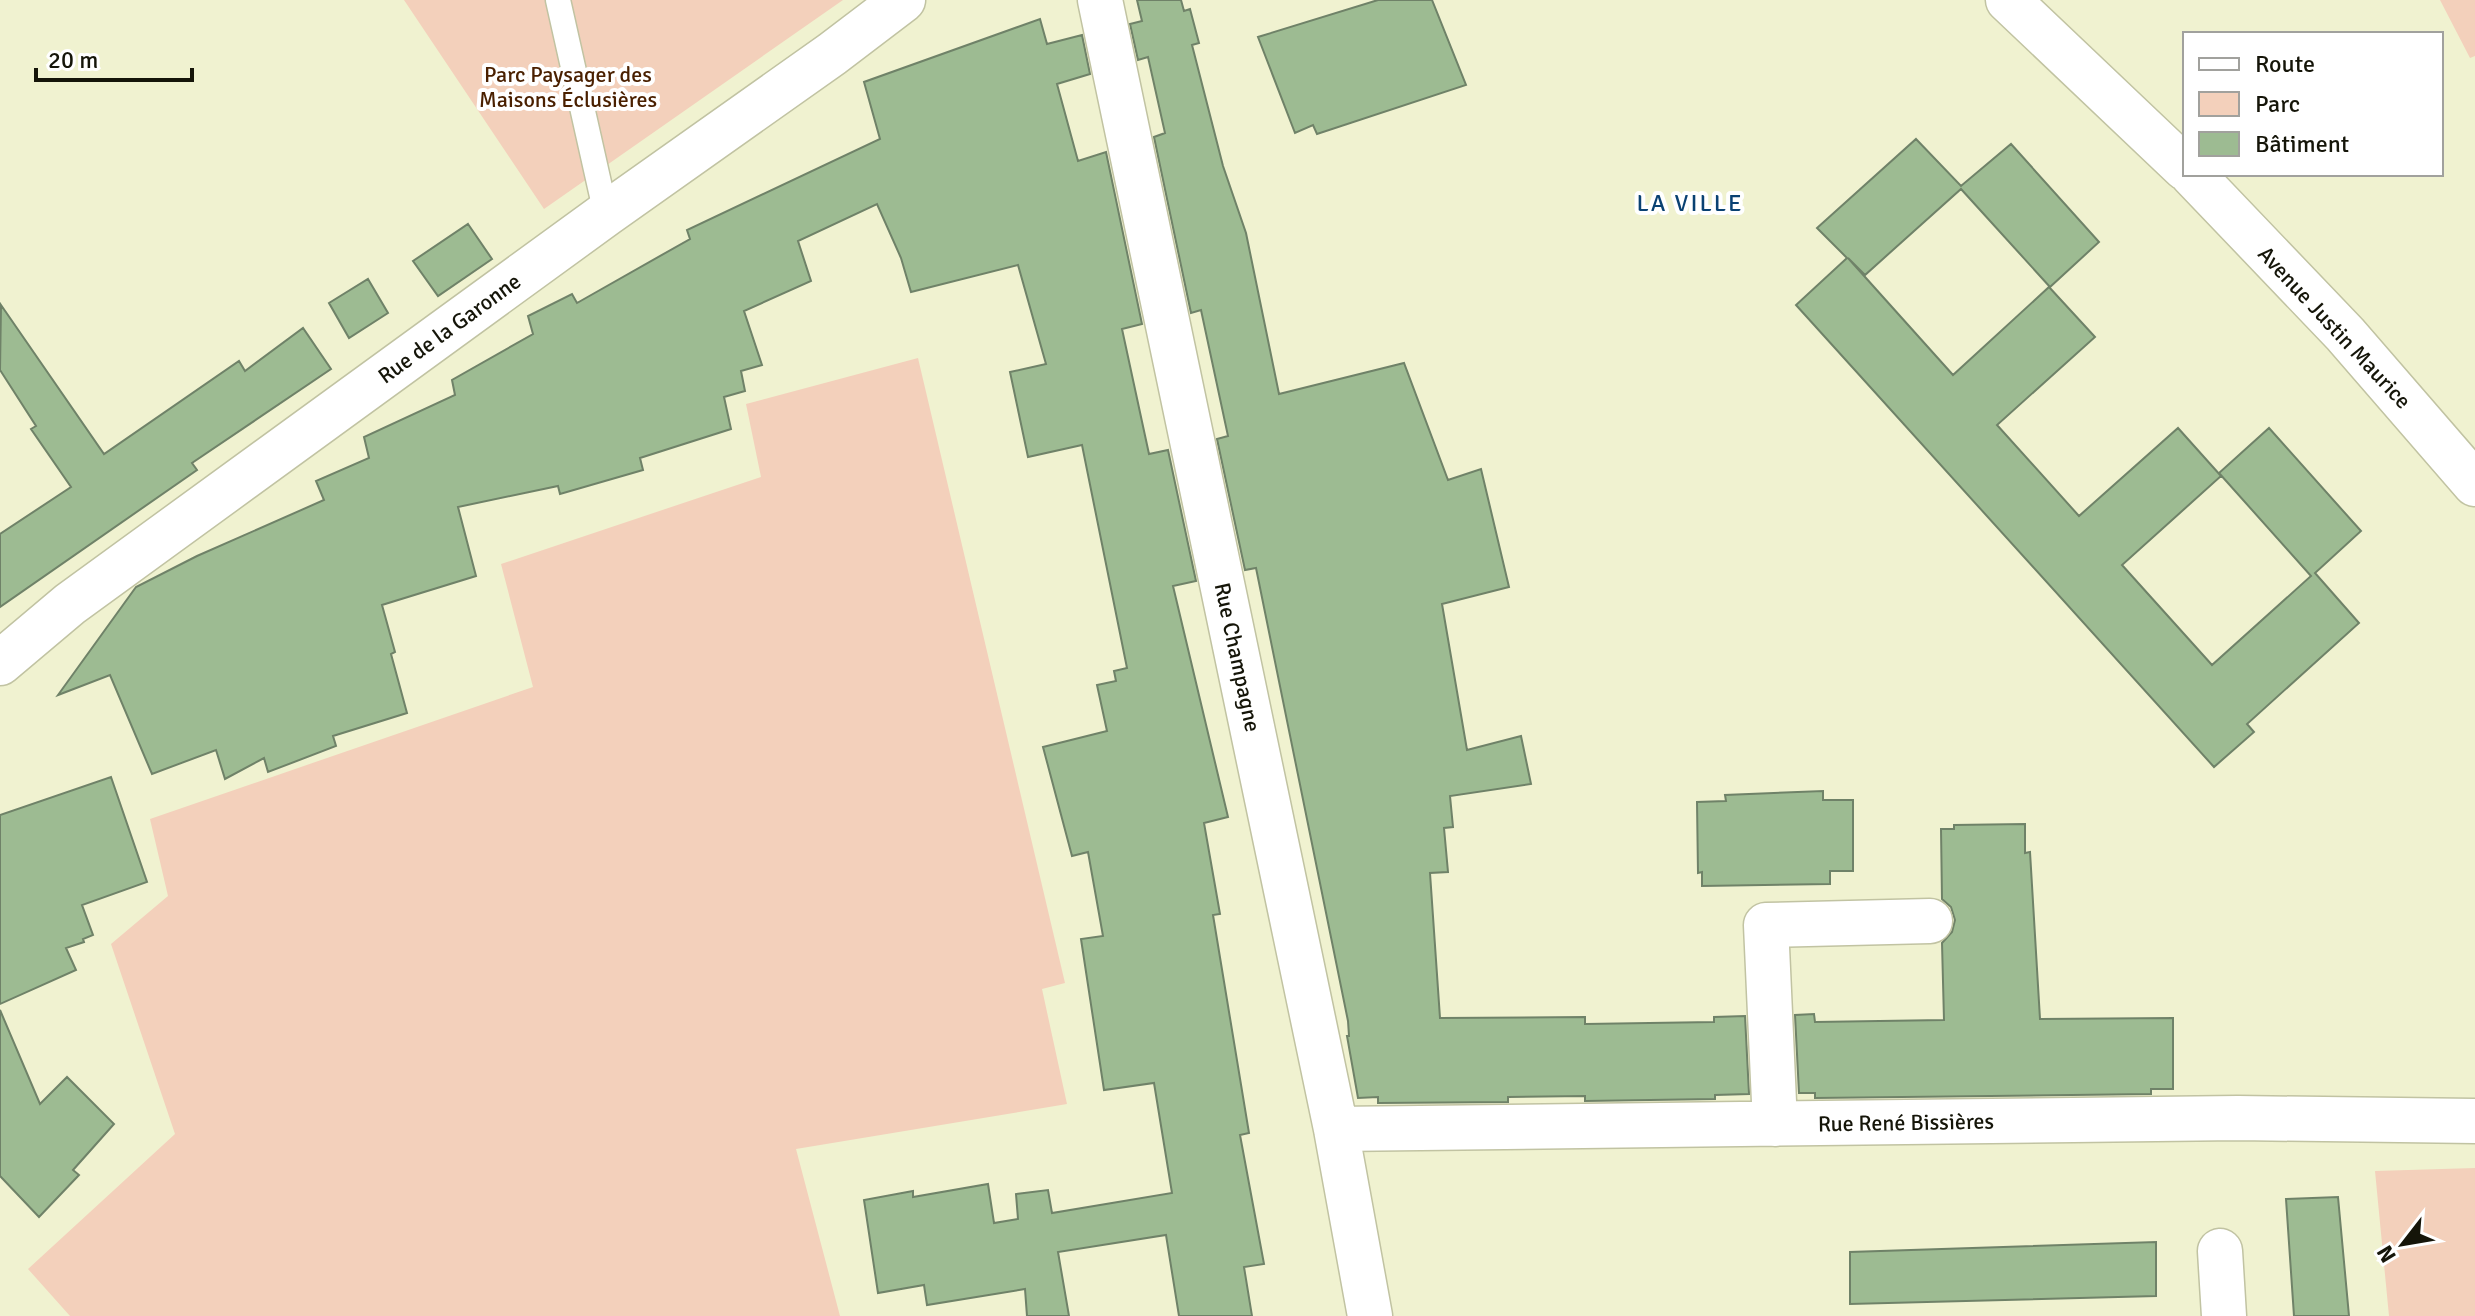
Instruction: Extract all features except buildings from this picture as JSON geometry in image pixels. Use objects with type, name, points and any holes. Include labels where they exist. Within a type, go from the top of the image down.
[{"type":"street","name":"Rue de la Garonne","points":[[0,663],[82,595],[903,0]]},
{"type":"street","name":"Rue Champagne","points":[[1100,0],[1336,1129],[1370,1316]]},
{"type":"street","points":[[2008,0],[2183,166]]},
{"type":"street","name":"Avenue Justin Maurice","points":[[2194,176],[2345,334],[2475,484]]},
{"type":"street","points":[[1775,1124],[1766,925],[1930,921]]},
{"type":"street","name":"Rue René Bissières","points":[[1336,1129],[2238,1118],[2475,1121]]},
{"type":"street","points":[[2220,1251],[2224,1316]]},
{"type":"lane","points":[[558,0],[606,214]]},
{"type":"green space","name":"Parc Paysager des Maisons Éclusières","points":[[404,0],[843,0],[544,209]]},
{"type":"green space","points":[[2440,0],[2475,0],[2475,56],[2470,58]]},
{"type":"green space","points":[[918,358],[1065,983],[1042,989],[1067,1104],[796,1149],[840,1316],[70,1316],[28,1269],[175,1134],[111,944],[168,896],[150,819],[533,687],[501,564],[761,477],[746,404]]},
{"type":"green space","points":[[2475,1168],[2475,1316],[2389,1316],[2375,1171]]},
{"type":"district","name":"LA VILLE","points":[[1690,203]]}]
